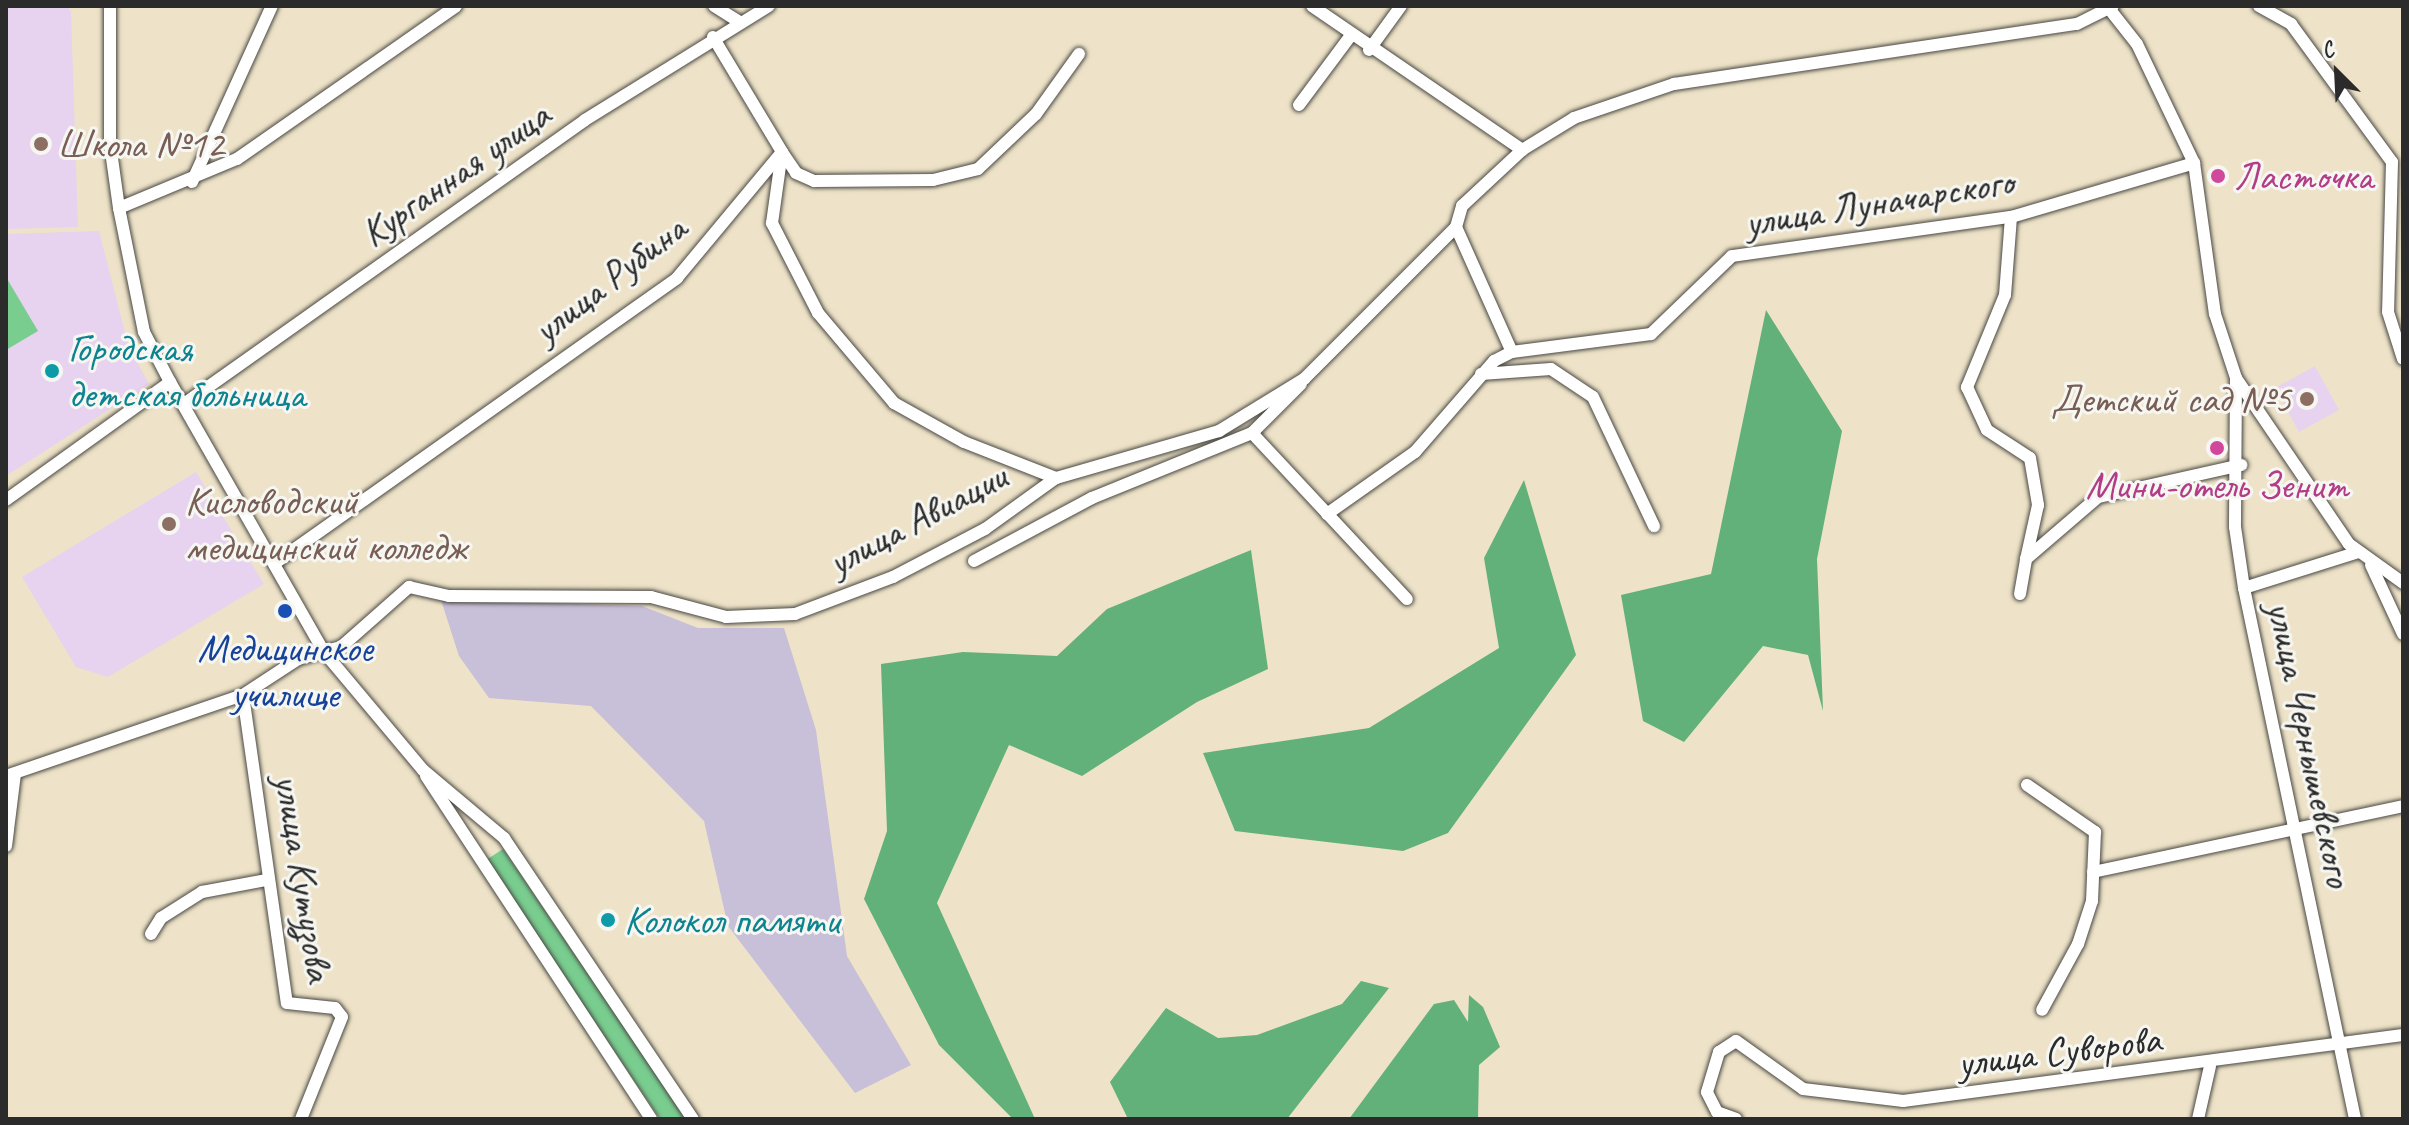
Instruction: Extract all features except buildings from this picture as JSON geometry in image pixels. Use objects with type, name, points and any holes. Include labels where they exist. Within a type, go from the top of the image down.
[{"type":"street","points":[[110,6],[106,62],[119,208],[144,332],[324,652],[423,770],[651,1119]]},
{"type":"street","points":[[192,182],[272,6]]},
{"type":"street","points":[[119,208],[192,182],[250,151],[456,6]]},
{"type":"street","points":[[714,6],[738,21]]},
{"type":"street","name":"Курганная улица","points":[[184,404],[713,37],[769,6]]},
{"type":"street","points":[[1312,6],[1349,38],[1522,150]]},
{"type":"street","points":[[1369,50],[1401,6]]},
{"type":"street","points":[[2259,6],[2291,24],[2398,158],[2388,312],[2403,359]]},
{"type":"street","points":[[2110,7],[2153,72],[2194,163],[2215,314],[2236,378],[2363,556],[2403,634]]},
{"type":"street","name":"улица Авиации","points":[[974,561],[1092,498],[1252,433],[1456,227],[1462,206],[1522,150],[1574,118],[1674,84],[2077,24],[2110,7]]},
{"type":"street","points":[[713,37],[796,173],[814,181],[933,180],[978,169],[1036,114],[1079,54]]},
{"type":"street","points":[[1299,105],[1349,38]]},
{"type":"street","points":[[782,152],[772,223],[818,313],[850,352],[894,403],[930,426],[1056,478]]},
{"type":"street","name":"улица Рубина","points":[[275,563],[677,278],[782,152]]},
{"type":"street","name":"улица Луначарского","points":[[1327,514],[1415,452],[1477,375],[1512,352],[1651,334],[1732,256],[2011,217],[2194,163]]},
{"type":"street","points":[[2011,217],[2005,295],[1967,387],[1987,430],[2030,458],[2038,505],[2020,594]]},
{"type":"street","points":[[1456,227],[1512,352]]},
{"type":"street","points":[[1477,375],[1551,369],[1593,397],[1654,526]]},
{"type":"street","name":"улица Чернышевского","points":[[2236,378],[2241,465],[2235,527],[2244,588],[2355,1119]]},
{"type":"street","name":"улица Авиации","points":[[324,652],[341,647],[409,587],[449,596],[651,597],[726,617],[795,614],[893,577],[985,529],[1056,478],[1219,431],[1304,379]]},
{"type":"street","points":[[6,500],[170,382]]},
{"type":"street","points":[[1252,433],[1407,599]]},
{"type":"street","points":[[2026,559],[2098,497],[2241,465]]},
{"type":"street","points":[[2244,588],[2363,556],[2403,583]]},
{"type":"street","points":[[6,846],[10,775],[243,695],[298,659],[324,652]]},
{"type":"street","name":"улица Кутузова","points":[[243,695],[267,880],[287,1003],[335,1008],[342,1017],[301,1119]]},
{"type":"street","points":[[423,770],[504,838],[693,1119]]},
{"type":"street","points":[[2027,785],[2095,832],[2093,872],[2078,944],[2042,1010]]},
{"type":"street","points":[[2093,872],[2403,806]]},
{"type":"street","points":[[151,934],[161,918],[202,892],[267,880]]},
{"type":"street","name":"улица Суворова","points":[[1736,1119],[1717,1112],[1707,1092],[1719,1052],[1736,1041],[1794,1086],[1875,1101],[2210,1066],[2403,1035]]},
{"type":"street","points":[[2198,1119],[2210,1066]]},
{"type":"shaded area","name":"Школа №12","points":[[6,6],[67,6],[71,12],[78,227],[6,229]]},
{"type":"shaded area","points":[[99,231],[129,348],[149,384],[6,476],[6,234]]},
{"type":"shaded area","name":"Детский сад №5","points":[[2315,366],[2339,410],[2299,432],[2275,388]]},
{"type":"shaded area","name":"Кисловодский медицинский колледж","points":[[196,472],[264,584],[108,677],[76,667],[22,577]]},
{"type":"shaded area","points":[[441,600],[642,606],[698,628],[784,628],[816,730],[847,956],[911,1065],[855,1093],[728,926],[704,821],[591,706],[489,698],[459,656]]},
{"type":"green space","points":[[6,277],[38,331],[6,350]]},
{"type":"green space","points":[[1766,310],[1842,431],[1817,559],[1823,711],[1808,655],[1763,646],[1684,742],[1643,721],[1621,595],[1711,574]]},
{"type":"green space","points":[[1524,480],[1576,655],[1448,833],[1403,851],[1235,831],[1203,753],[1369,728],[1499,648],[1484,558]]},
{"type":"green space","points":[[1251,550],[1268,669],[1197,702],[1082,776],[1009,745],[937,903],[1035,1119],[1013,1119],[939,1045],[864,899],[887,831],[881,664],[963,652],[1057,656],[1107,609]]},
{"type":"green space","points":[[503,849],[687,1119],[660,1119],[486,860]]},
{"type":"green space","points":[[1361,981],[1389,988],[1287,1119],[1128,1119],[1110,1082],[1166,1008],[1218,1038],[1257,1035],[1342,1004]]},
{"type":"green space","points":[[1469,995],[1483,1007],[1500,1047],[1479,1065],[1478,1119],[1349,1119],[1434,1004],[1454,1000],[1468,1022]]},
{"type":"place","name":"Школа №12","points":[[41,144]]},
{"type":"place","name":"Ласточка","points":[[2218,176]]},
{"type":"place","name":"Городская детская больница","points":[[52,371]]},
{"type":"place","name":"Детский сад №5","points":[[2307,399]]},
{"type":"place","name":"Мини-отель Зенит","points":[[2217,448]]},
{"type":"place","name":"Кисловодский медицинский колледж","points":[[169,524]]},
{"type":"place","name":"Медицинское училище","points":[[285,611]]},
{"type":"place","name":"Колокол памяти","points":[[608,920]]}]
